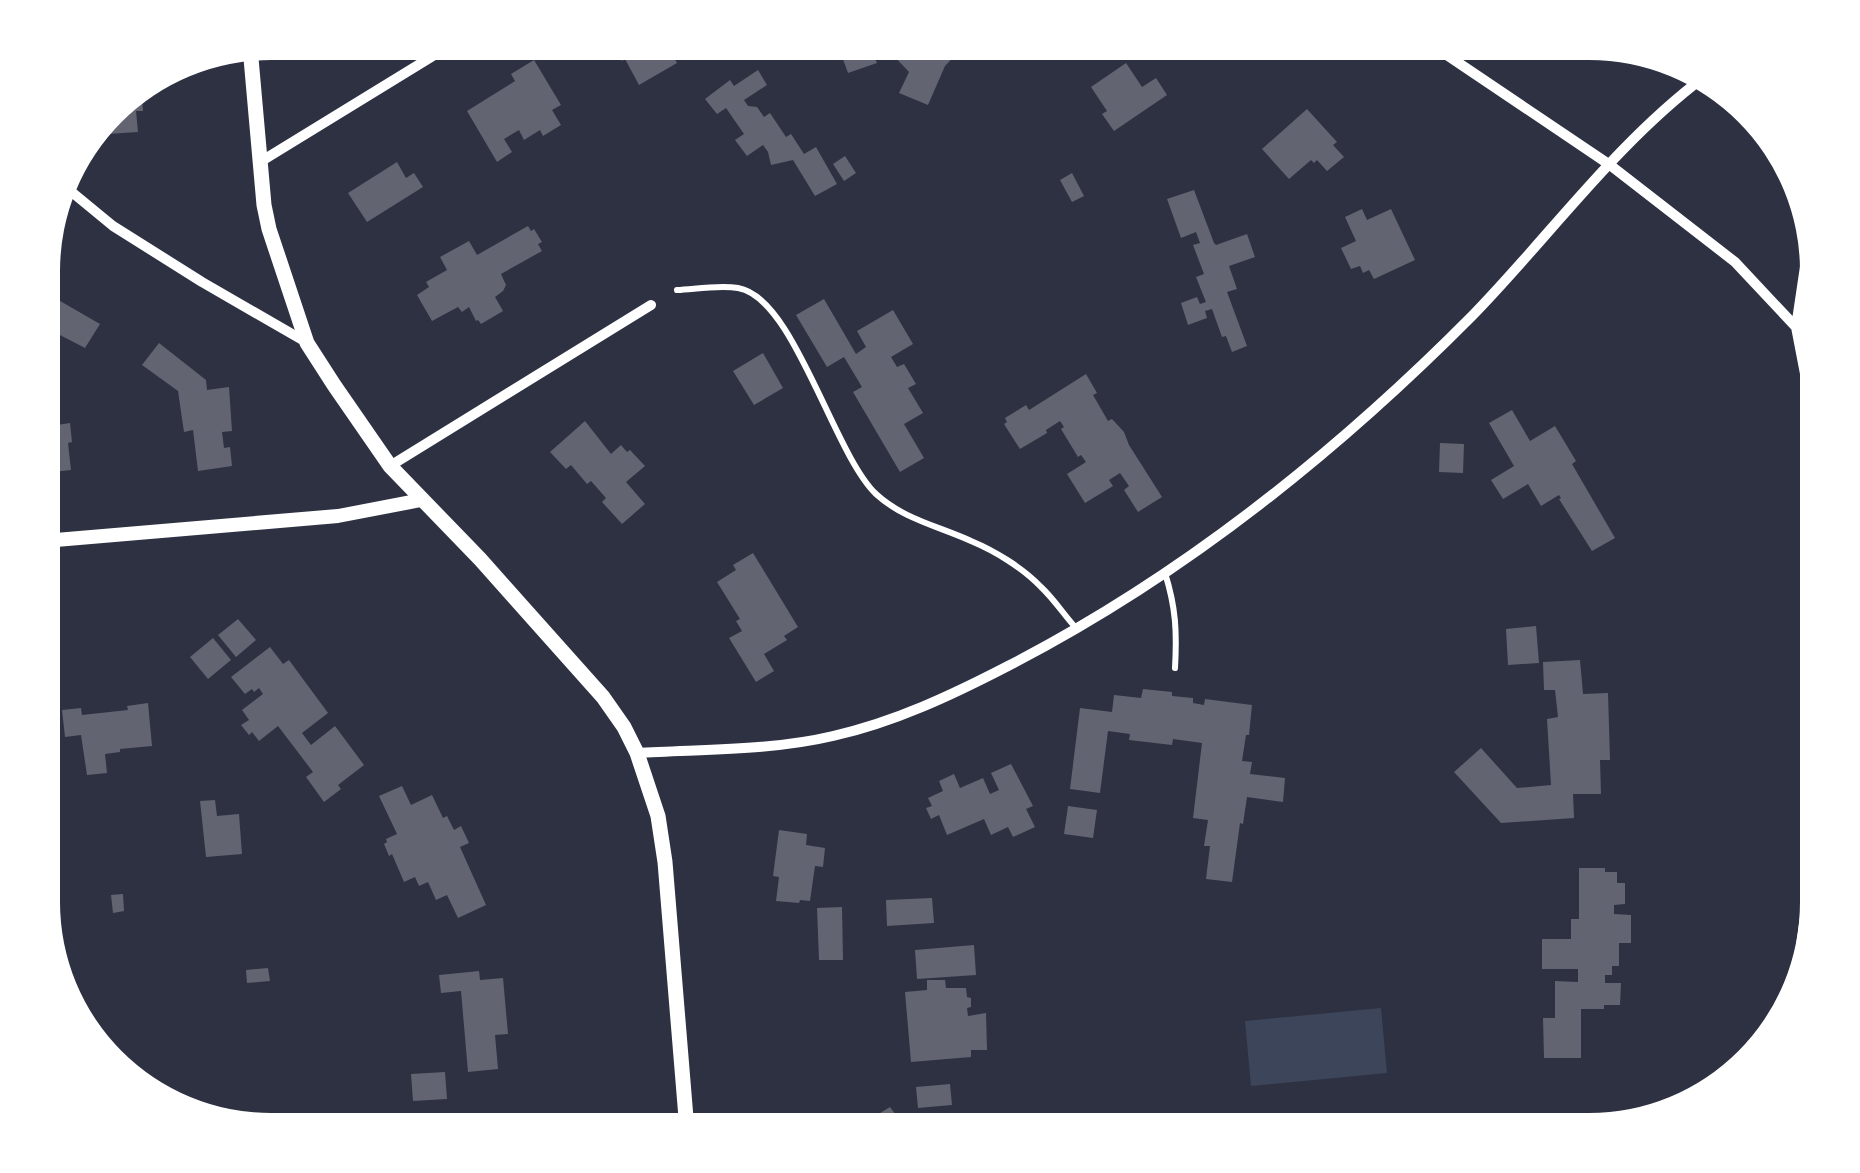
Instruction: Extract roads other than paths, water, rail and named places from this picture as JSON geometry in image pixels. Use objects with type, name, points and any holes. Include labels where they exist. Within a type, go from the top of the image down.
[{"type":"main road","points":[[251,61],[269,229],[307,343],[390,466],[480,559],[603,697],[637,752],[658,816],[665,862],[686,1113]]},
{"type":"street","points":[[260,162],[425,60]]},
{"type":"street","points":[[1455,60],[1610,165],[1735,262],[1796,327]]},
{"type":"street","points":[[637,752],[792,744],[878,724],[969,686],[1076,629],[1166,573],[1268,498],[1393,394],[1475,312],[1644,128],[1691,86]]},
{"type":"street","points":[[74,194],[113,226],[307,343]]},
{"type":"street","points":[[1800,300],[1796,327],[1800,348]]},
{"type":"street","points":[[390,466],[651,305]]},
{"type":"street","points":[[60,539],[338,516],[421,500]]},
{"type":"lane","points":[[676,290],[740,288],[758,297],[783,325],[856,468],[873,492],[920,522],[972,541],[1011,563],[1041,586],[1076,629]]},
{"type":"lane","points":[[1166,573],[1175,603],[1176,668]]}]
